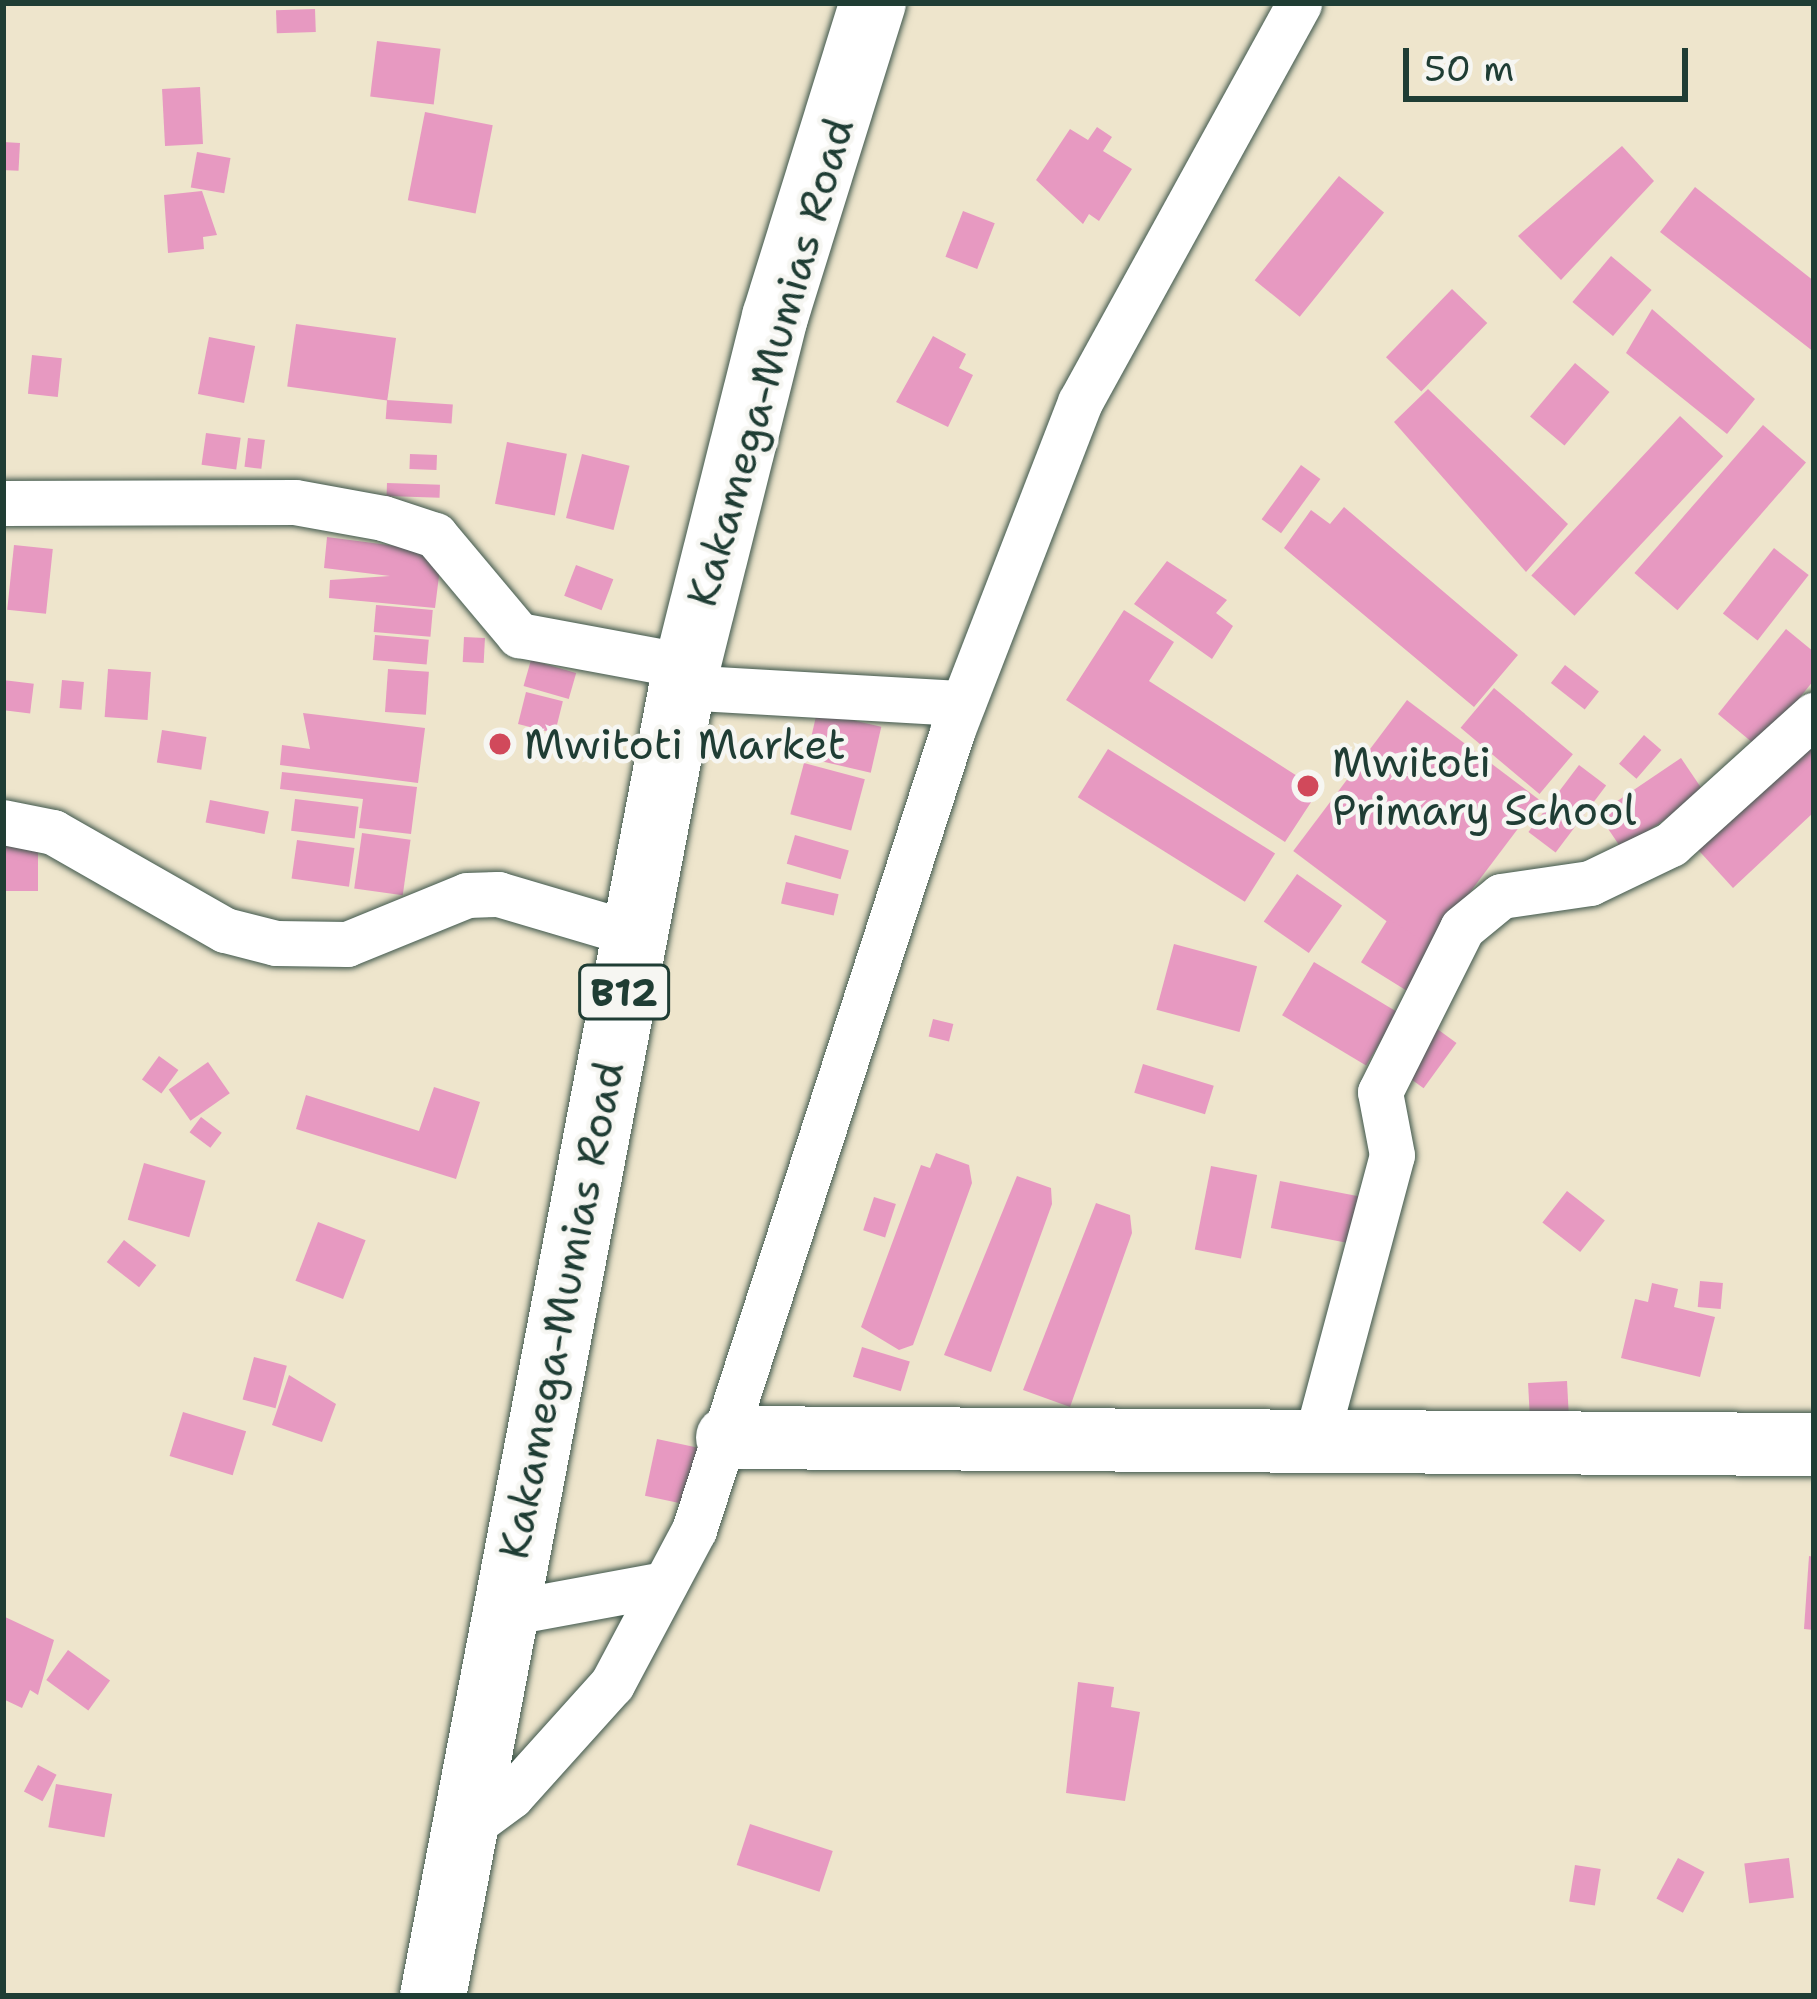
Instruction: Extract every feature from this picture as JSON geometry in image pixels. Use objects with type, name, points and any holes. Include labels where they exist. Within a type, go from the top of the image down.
[{"type":"highway","name":"Kakamega-Mumias Road","points":[[433,1996],[501,1614],[684,676],[775,317],[873,3]]},
{"type":"street","points":[[462,1832],[570,1737],[664,1584],[727,1437],[962,703],[1080,402],[1299,3]]},
{"type":"street","points":[[3,503],[295,502],[383,518],[435,535],[519,635],[684,676],[962,703]]},
{"type":"street","points":[[1314,1446],[1392,1155],[1380,1092],[1462,928],[1501,896],[1590,883],[1672,844],[1814,716]]},
{"type":"street","points":[[3,822],[52,832],[225,930],[276,943],[347,944],[482,894],[633,934]]},
{"type":"street","points":[[727,1437],[1314,1446],[1814,1444]]},
{"type":"street","points":[[501,1614],[664,1584]]},
{"type":"building","points":[[315,9],[316,32],[277,33],[276,10]]},
{"type":"building","points":[[377,41],[441,49],[434,104],[370,97]]},
{"type":"building","points":[[200,87],[203,144],[165,146],[162,89]]},
{"type":"building","points":[[425,112],[493,125],[476,214],[408,200]]},
{"type":"building","points":[[1097,127],[1112,137],[1103,151],[1132,169],[1099,221],[1089,214],[1083,224],[1036,180],[1070,129],[1088,140]]},
{"type":"building","points":[[3,142],[20,143],[19,171],[3,170]]},
{"type":"building","points":[[1622,146],[1654,181],[1561,280],[1518,236]]},
{"type":"building","points":[[197,152],[230,158],[224,193],[191,187]]},
{"type":"building","points":[[1339,176],[1384,213],[1300,317],[1255,280]]},
{"type":"building","points":[[1695,187],[1814,281],[1814,352],[1660,232]]},
{"type":"building","points":[[202,191],[217,235],[203,237],[204,249],[168,253],[164,195]]},
{"type":"building","points":[[963,211],[995,223],[977,269],[945,257]]},
{"type":"building","points":[[1611,256],[1652,290],[1613,336],[1572,302]]},
{"type":"building","points":[[1452,289],[1487,323],[1421,391],[1386,357]]},
{"type":"building","points":[[1652,309],[1755,399],[1727,434],[1626,353]]},
{"type":"building","points":[[296,324],[396,338],[387,400],[287,386]]},
{"type":"building","points":[[933,336],[966,354],[959,368],[973,375],[948,427],[896,402]]},
{"type":"building","points":[[209,337],[255,346],[244,403],[198,394]]},
{"type":"building","points":[[32,355],[62,358],[58,397],[28,394]]},
{"type":"building","points":[[1575,363],[1609,392],[1564,446],[1530,417]]},
{"type":"building","points":[[1428,389],[1568,524],[1526,572],[1394,422]]},
{"type":"building","points":[[387,400],[453,405],[452,424],[386,419]]},
{"type":"building","points":[[1680,416],[1723,456],[1574,616],[1531,575]]},
{"type":"building","points":[[1763,425],[1806,462],[1677,610],[1634,573]]},
{"type":"building","points":[[206,433],[241,438],[236,470],[202,465]]},
{"type":"building","points":[[248,438],[265,440],[261,469],[244,467]]},
{"type":"building","points":[[507,442],[567,454],[555,515],[495,504]]},
{"type":"building","points":[[410,454],[437,455],[436,470],[409,469]]},
{"type":"building","points":[[582,454],[630,466],[614,530],[566,518]]},
{"type":"building","points":[[1301,465],[1320,479],[1281,533],[1262,519]]},
{"type":"building","points":[[387,483],[440,485],[440,498],[387,496]]},
{"type":"building","points":[[1344,507],[1518,655],[1474,707],[1284,548],[1311,510],[1330,524]]},
{"type":"building","points":[[327,537],[442,552],[435,608],[329,598],[330,580],[390,576],[324,568]]},
{"type":"building","points":[[14,545],[53,549],[46,614],[7,610]]},
{"type":"building","points":[[1774,548],[1809,575],[1758,640],[1723,613]]},
{"type":"building","points":[[1167,561],[1227,600],[1216,613],[1233,626],[1212,659],[1134,604]]},
{"type":"building","points":[[576,565],[613,579],[602,610],[564,596]]},
{"type":"building","points":[[376,605],[433,610],[430,637],[374,632]]},
{"type":"building","points":[[1124,610],[1174,642],[1149,681],[1319,790],[1285,842],[1066,700]]},
{"type":"building","points":[[1786,629],[1814,652],[1814,680],[1759,748],[1718,714]]},
{"type":"building","points":[[375,635],[429,640],[427,665],[373,660]]},
{"type":"building","points":[[464,637],[485,638],[484,663],[463,662]]},
{"type":"building","points":[[531,660],[576,673],[569,699],[524,686]]},
{"type":"building","points":[[1565,665],[1599,691],[1585,710],[1551,683]]},
{"type":"building","points":[[108,669],[151,672],[148,720],[105,717]]},
{"type":"building","points":[[388,669],[429,672],[426,715],[385,712]]},
{"type":"building","points":[[3,680],[34,684],[30,714],[3,710]]},
{"type":"building","points":[[62,680],[84,682],[81,710],[60,708]]},
{"type":"building","points":[[1494,688],[1573,754],[1539,794],[1461,728]]},
{"type":"building","points":[[526,692],[563,701],[555,733],[518,724]]},
{"type":"building","points":[[1407,700],[1540,800],[1426,951],[1293,851]]},
{"type":"building","points":[[817,712],[881,727],[871,773],[806,758]]},
{"type":"building","points":[[303,713],[425,728],[418,783],[280,765],[282,745],[310,749]]},
{"type":"building","points":[[1814,726],[1814,812],[1733,888],[1691,842]]},
{"type":"building","points":[[162,730],[206,737],[201,770],[157,763]]},
{"type":"building","points":[[1644,735],[1661,750],[1636,779],[1619,764]]},
{"type":"building","points":[[1108,749],[1275,853],[1245,902],[1078,797]]},
{"type":"building","points":[[1681,758],[1704,793],[1622,849],[1598,814]]},
{"type":"building","points":[[804,763],[865,779],[851,830],[790,814]]},
{"type":"building","points":[[1579,765],[1606,785],[1556,853],[1528,832]]},
{"type":"building","points":[[282,772],[417,787],[411,834],[359,828],[363,799],[280,789]]},
{"type":"building","points":[[295,799],[359,807],[355,839],[291,831]]},
{"type":"building","points":[[210,800],[269,811],[265,834],[206,823]]},
{"type":"building","points":[[362,833],[411,840],[403,895],[354,888]]},
{"type":"building","points":[[795,835],[849,850],[841,879],[787,864]]},
{"type":"building","points":[[297,840],[354,848],[349,887],[292,879]]},
{"type":"building","points":[[3,842],[38,842],[38,891],[3,891]]},
{"type":"building","points":[[1297,874],[1342,906],[1309,953],[1264,922]]},
{"type":"building","points":[[786,882],[839,894],[834,916],[781,903]]},
{"type":"building","points":[[1388,919],[1441,952],[1414,995],[1361,962]]},
{"type":"building","points":[[1174,944],[1257,966],[1239,1032],[1156,1010]]},
{"type":"building","points":[[1314,962],[1398,1012],[1366,1066],[1282,1015]]},
{"type":"building","points":[[933,1019],[953,1024],[949,1042],[929,1036]]},
{"type":"building","points":[[1429,1023],[1457,1043],[1424,1088],[1396,1068]]},
{"type":"building","points":[[159,1056],[178,1070],[161,1094],[142,1079]]},
{"type":"building","points":[[208,1062],[230,1093],[190,1121],[169,1090]]},
{"type":"building","points":[[1143,1064],[1214,1086],[1205,1114],[1134,1093]]},
{"type":"building","points":[[434,1087],[480,1102],[456,1179],[296,1129],[306,1095],[419,1131]]},
{"type":"building","points":[[201,1117],[222,1133],[210,1148],[190,1132]]},
{"type":"building","points":[[936,1153],[969,1165],[972,1183],[913,1345],[899,1350],[861,1327],[921,1165],[930,1168]]},
{"type":"building","points":[[144,1163],[206,1181],[189,1237],[128,1220]]},
{"type":"building","points":[[1211,1166],[1257,1175],[1241,1258],[1195,1249]]},
{"type":"building","points":[[1017,1176],[1051,1188],[1052,1204],[991,1372],[944,1355]]},
{"type":"building","points":[[1280,1181],[1371,1199],[1362,1246],[1271,1228]]},
{"type":"building","points":[[1567,1191],[1605,1221],[1580,1252],[1542,1223]]},
{"type":"building","points":[[874,1197],[896,1204],[885,1237],[863,1230]]},
{"type":"building","points":[[1096,1203],[1130,1215],[1132,1233],[1070,1407],[1023,1390]]},
{"type":"building","points":[[318,1222],[366,1240],[343,1299],[295,1281]]},
{"type":"building","points":[[124,1240],[156,1265],[139,1287],[107,1262]]},
{"type":"building","points":[[1700,1281],[1723,1283],[1721,1309],[1698,1307]]},
{"type":"building","points":[[1652,1283],[1678,1289],[1674,1307],[1715,1317],[1700,1377],[1621,1358],[1635,1299],[1648,1302]]},
{"type":"building","points":[[862,1347],[910,1362],[901,1391],[853,1377]]},
{"type":"building","points":[[254,1357],[287,1366],[275,1408],[243,1400]]},
{"type":"building","points":[[289,1375],[336,1404],[322,1442],[272,1425]]},
{"type":"building","points":[[1567,1381],[1569,1416],[1530,1418],[1528,1383]]},
{"type":"building","points":[[183,1412],[246,1431],[233,1475],[170,1456]]},
{"type":"building","points":[[657,1439],[709,1450],[697,1507],[645,1496]]},
{"type":"building","points":[[1809,1556],[1814,1557],[1814,1630],[1804,1629]]},
{"type":"building","points":[[3,1616],[54,1640],[38,1695],[30,1690],[22,1708],[3,1699]]},
{"type":"building","points":[[68,1650],[110,1681],[88,1710],[46,1680]]},
{"type":"building","points":[[1078,1682],[1114,1687],[1111,1707],[1140,1712],[1125,1801],[1066,1793]]},
{"type":"building","points":[[38,1765],[57,1775],[42,1801],[24,1791]]},
{"type":"building","points":[[56,1784],[112,1794],[104,1837],[48,1827]]},
{"type":"building","points":[[750,1824],[833,1851],[819,1892],[737,1865]]},
{"type":"building","points":[[1678,1858],[1704,1872],[1683,1913],[1656,1899]]},
{"type":"building","points":[[1789,1858],[1794,1898],[1749,1903],[1744,1863]]},
{"type":"building","points":[[1575,1865],[1601,1869],[1595,1906],[1569,1902]]},
{"type":"place","name":"Mwitoti Market","points":[[500,744]]},
{"type":"place","name":"Mwitoti Primary School","points":[[1308,786]]}]
